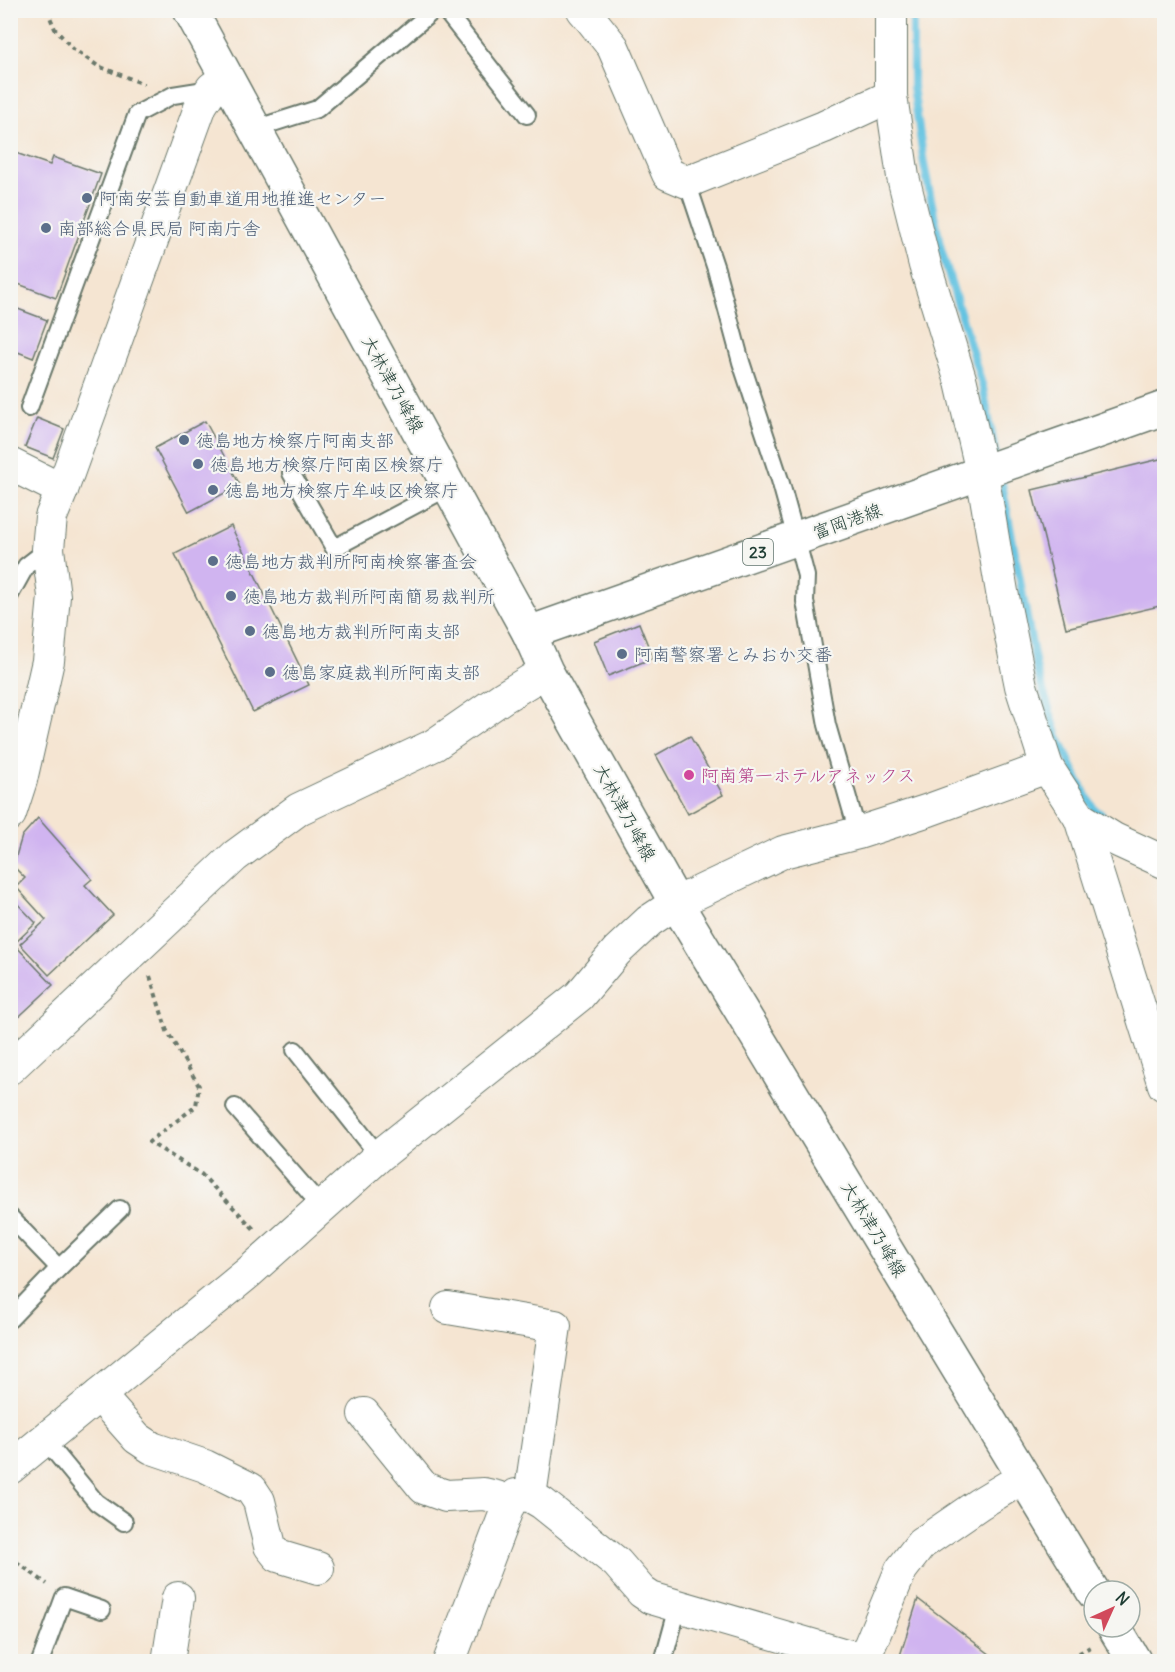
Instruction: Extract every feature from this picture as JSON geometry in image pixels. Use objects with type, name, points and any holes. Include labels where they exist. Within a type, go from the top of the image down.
[{"type":"main road","name":"大林津乃峰線","points":[[190,10],[219,83],[254,129],[529,633],[546,671],[676,903],[1086,1579]]},
{"type":"main road","name":"富岡港線","points":[[529,633],[1164,408]]},
{"type":"street","points":[[583,10],[613,47],[668,174],[687,182],[824,128],[891,96]]},
{"type":"street","points":[[891,10],[891,96],[903,177],[925,265],[961,382],[985,472],[1002,592],[1021,686],[1047,767],[1080,818],[1164,1085]]},
{"type":"street","points":[[10,814],[21,780],[48,661],[54,596],[48,549],[51,517],[63,490],[201,105],[219,83]]},
{"type":"street","points":[[10,464],[63,490]]},
{"type":"street","points":[[10,1068],[235,856],[299,809],[434,745],[546,671]]},
{"type":"street","points":[[10,1468],[248,1273],[379,1156],[579,996],[617,951],[649,921],[676,903],[783,852],[858,833],[1047,767]]},
{"type":"street","points":[[1080,818],[1114,839],[1164,862]]},
{"type":"street","points":[[448,1308],[555,1326],[519,1500],[449,1662]]},
{"type":"street","points":[[99,1395],[137,1438],[152,1448],[205,1466],[251,1489],[259,1501],[270,1546],[278,1556],[318,1568]]},
{"type":"street","points":[[364,1414],[424,1488],[446,1496],[490,1495],[542,1503],[617,1563],[642,1592],[651,1598],[853,1657],[866,1657],[901,1570],[916,1549],[979,1504],[1024,1477]]},
{"type":"street","points":[[168,1662],[178,1598]]},
{"type":"lane","points":[[254,129],[318,109],[434,10]]},
{"type":"lane","points":[[445,10],[527,115]]},
{"type":"lane","points":[[29,408],[137,114],[173,95],[219,83]]},
{"type":"lane","points":[[687,182],[716,269],[741,362],[780,480],[806,576],[805,601],[827,725],[858,833]]},
{"type":"lane","points":[[291,473],[334,549],[449,487]]},
{"type":"lane","points":[[10,595],[27,566],[48,549]]},
{"type":"lane","points":[[295,1050],[379,1156]]},
{"type":"lane","points":[[235,1107],[322,1207]]},
{"type":"lane","points":[[10,1319],[120,1209]]},
{"type":"lane","points":[[10,1217],[59,1268]]},
{"type":"lane","points":[[45,1440],[96,1502],[124,1522]]},
{"type":"lane","points":[[40,1662],[64,1598],[102,1610]]},
{"type":"lane","points":[[663,1662],[678,1607]]},
{"type":"path","points":[[47,10],[55,29],[73,49],[98,66],[173,95]]},
{"type":"path","points":[[140,944],[167,1031],[199,1086],[196,1106],[149,1142],[201,1174],[274,1249]]},
{"type":"path","points":[[10,1556],[64,1598]]},
{"type":"path","points":[[1063,1662],[1119,1649]]},
{"type":"building","name":"南部総合県民局 阿南庁舎","points":[[10,151],[50,165],[53,157],[101,174],[56,298],[10,281]]},
{"type":"building","points":[[10,306],[47,320],[33,358],[18,352],[11,373]]},
{"type":"building","points":[[37,418],[64,429],[53,458],[25,447]]},
{"type":"building","points":[[205,421],[240,485],[189,512],[155,448]]},
{"type":"building","points":[[1164,458],[1164,605],[1066,628],[1032,490]]},
{"type":"building","points":[[231,526],[309,685],[253,712],[175,554]]},
{"type":"building","points":[[639,623],[653,658],[608,676],[594,641]]},
{"type":"building","name":"阿南第一ホテルアネックス","points":[[690,736],[723,795],[688,814],[656,755]]},
{"type":"building","points":[[38,818],[92,879],[85,885],[113,915],[49,975],[20,944],[46,920],[16,887],[25,878],[13,866],[22,836]]},
{"type":"building","points":[[10,896],[36,923],[14,944],[53,985],[10,1025]]},
{"type":"building","points":[[918,1599],[1000,1662],[898,1662]]},
{"type":"waterway","points":[[913,10],[913,86],[924,164],[941,249],[983,388],[997,461]]},
{"type":"waterway","points":[[1000,473],[1037,671],[1057,734],[1078,780],[1094,809],[1101,814]]},
{"type":"place","name":"阿南安芸自動車道用地推進センター","points":[[87,198]]},
{"type":"place","name":"南部総合県民局 阿南庁舎","points":[[46,228]]},
{"type":"place","name":"徳島地方検察庁阿南支部","points":[[184,440]]},
{"type":"place","name":"徳島地方検察庁阿南区検察庁","points":[[198,464]]},
{"type":"place","name":"徳島地方検察庁牟岐区検察庁","points":[[213,490]]},
{"type":"place","name":"徳島地方裁判所阿南検察審査会","points":[[213,561]]},
{"type":"place","name":"徳島地方裁判所阿南簡易裁判所","points":[[231,596]]},
{"type":"place","name":"徳島地方裁判所阿南支部","points":[[250,631]]},
{"type":"place","name":"阿南警察署とみおか交番","points":[[622,654]]},
{"type":"place","name":"徳島家庭裁判所阿南支部","points":[[270,672]]},
{"type":"place","name":"阿南第一ホテルアネックス","points":[[689,775]]}]
